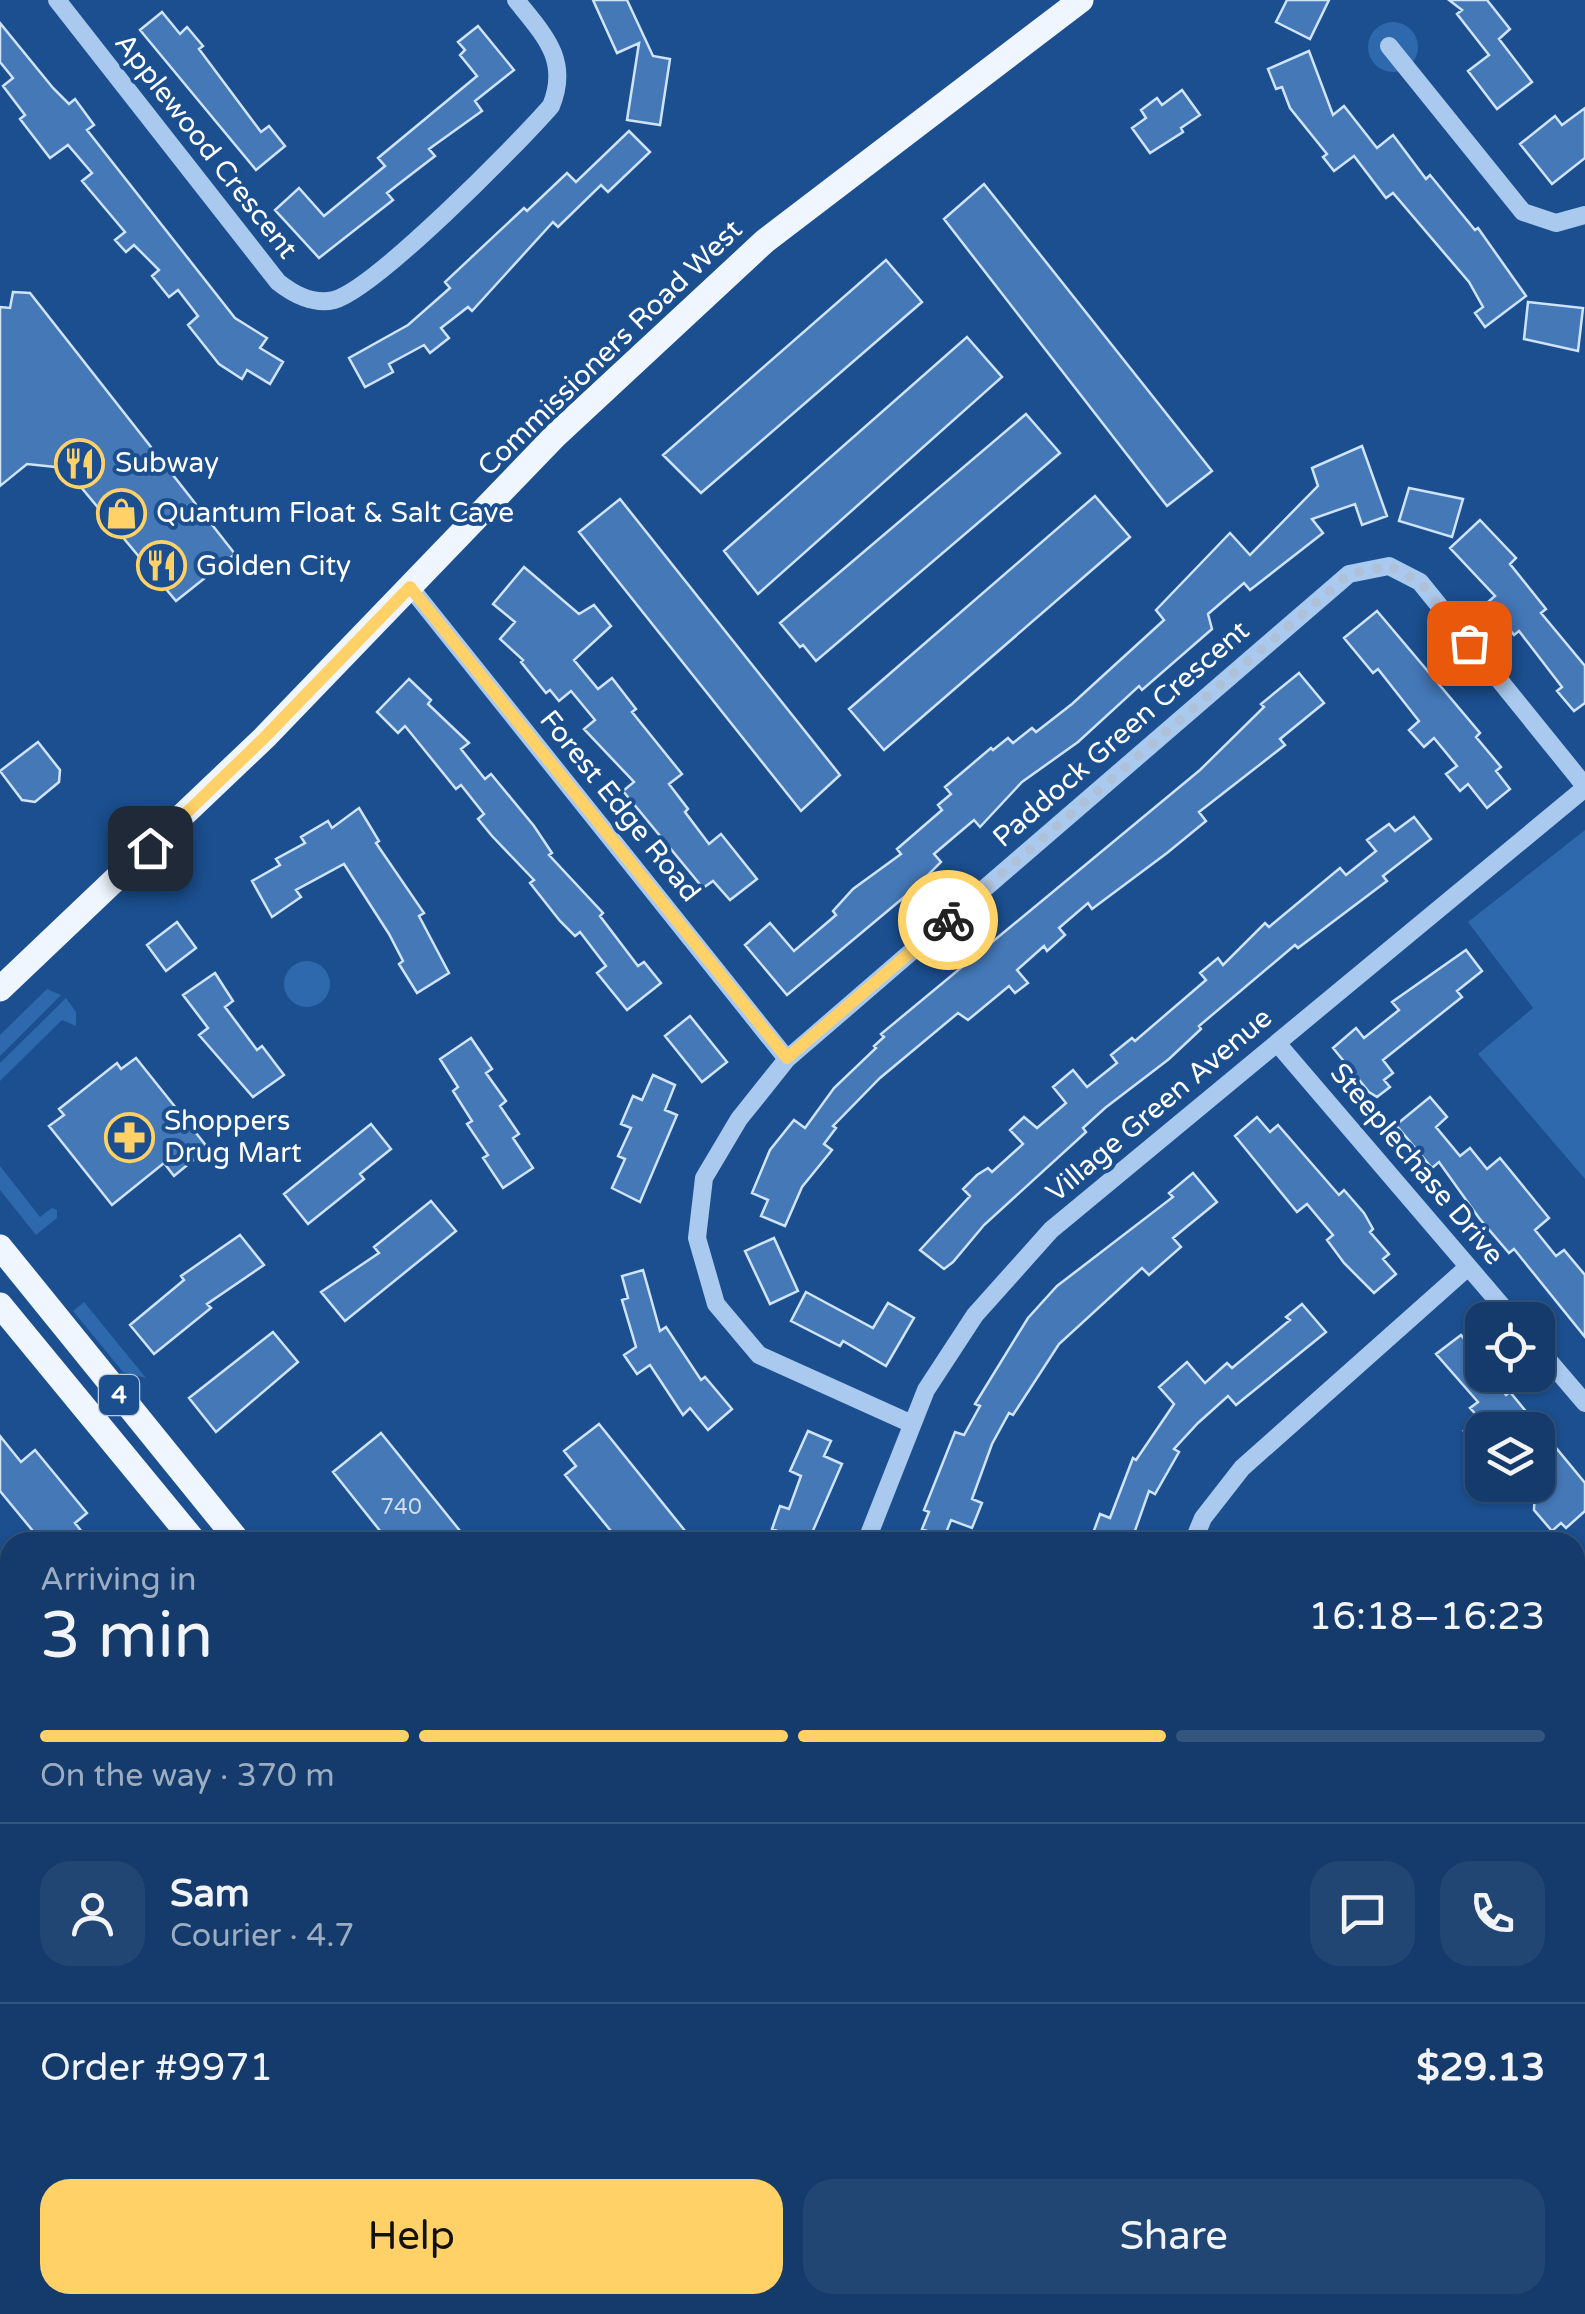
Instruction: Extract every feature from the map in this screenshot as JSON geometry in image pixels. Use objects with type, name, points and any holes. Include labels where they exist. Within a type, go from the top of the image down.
[{"type":"main road","name":"Commissioners Road West","points":[[0,989],[264,738],[555,436],[765,242],[1081,0]]},
{"type":"main road","name":"4","points":[[0,1247],[230,1532]]},
{"type":"main road","name":"4","points":[[0,1305],[187,1532]]},
{"type":"street","name":"Applewood Crescent","points":[[57,0],[278,282],[308,299],[330,302],[371,280],[550,106],[559,86],[560,65],[552,46],[516,0]]},
{"type":"street","points":[[1389,46],[1522,212],[1556,223],[1585,215]]},
{"type":"street","name":"Paddock Green Crescent","points":[[912,1424],[758,1355],[716,1304],[697,1238],[704,1178],[739,1119],[787,1058],[1349,574],[1389,566],[1420,582],[1585,787]]},
{"type":"street","name":"Forest Edge Road","points":[[410,587],[787,1058]]},
{"type":"street","name":"Village Green Avenue","points":[[870,1532],[926,1390],[974,1315],[1051,1230],[1585,787]]},
{"type":"street","name":"Steeplechase Drive","points":[[1278,1043],[1499,1302]]},
{"type":"street","points":[[1197,1532],[1203,1518],[1242,1468],[1468,1266]]},
{"type":"street","points":[[1555,1368],[1585,1403]]},
{"type":"shaded area","points":[[1383,23],[1403,23],[1417,37],[1417,57],[1403,71],[1383,71],[1369,57],[1369,37]]},
{"type":"shaded area","points":[[1585,830],[1585,1179],[1478,1054],[1533,1008],[1468,922]]},
{"type":"shaded area","points":[[307,961],[323,968],[330,984],[323,1000],[307,1007],[291,1000],[284,984],[291,968]]},
{"type":"shaded area","points":[[47,989],[61,995],[0,1056],[0,1035]]},
{"type":"shaded area","points":[[66,998],[76,1012],[76,1026],[62,1020],[0,1081],[0,1063]]},
{"type":"shaded area","points":[[0,1166],[40,1217],[52,1208],[57,1210],[57,1218],[36,1235],[0,1190]]},
{"type":"shaded area","points":[[84,1302],[146,1378],[123,1372],[73,1311]]},
{"type":"building","points":[[593,0],[627,0],[653,56],[670,59],[660,125],[627,120],[639,43],[617,53]]},
{"type":"building","points":[[1287,0],[1329,0],[1310,39],[1276,22]]},
{"type":"building","points":[[1449,0],[1487,0],[1510,29],[1499,39],[1532,82],[1497,109],[1468,71],[1489,55],[1457,14],[1462,10]]},
{"type":"building","points":[[162,12],[180,34],[187,27],[261,132],[269,126],[285,146],[256,170],[140,30]]},
{"type":"building","points":[[0,23],[53,88],[69,104],[75,99],[94,125],[87,130],[235,318],[267,338],[260,348],[283,362],[270,384],[247,370],[242,379],[219,364],[188,325],[198,316],[178,290],[169,297],[152,276],[159,270],[134,245],[126,252],[115,240],[125,232],[82,181],[92,173],[68,145],[50,158],[20,119],[25,115],[3,86],[13,78],[0,62]]},
{"type":"building","points":[[478,26],[514,70],[475,101],[482,111],[429,149],[435,156],[387,193],[393,200],[319,258],[275,210],[299,188],[324,216],[385,166],[378,158],[477,76],[460,55],[465,50],[458,42]]},
{"type":"building","points":[[1309,51],[1333,115],[1344,106],[1377,148],[1393,135],[1426,179],[1430,175],[1475,230],[1478,228],[1526,296],[1485,327],[1475,313],[1483,307],[1469,282],[1393,193],[1386,198],[1354,156],[1334,171],[1323,157],[1327,154],[1290,108],[1282,87],[1276,89],[1268,69]]},
{"type":"building","points":[[1182,90],[1200,115],[1181,128],[1183,132],[1150,153],[1132,128],[1146,118],[1141,110],[1157,98],[1162,105]]},
{"type":"building","points":[[1585,108],[1585,158],[1552,184],[1520,144],[1555,116],[1562,125]]},
{"type":"building","points":[[629,131],[650,152],[608,192],[601,185],[558,227],[553,222],[472,311],[468,307],[441,328],[449,338],[430,353],[424,345],[389,364],[393,372],[365,387],[349,358],[408,325],[450,288],[445,282],[524,208],[527,211],[567,173],[576,182]]},
{"type":"building","points":[[984,184],[1212,471],[1167,506],[944,219]]},
{"type":"building","points":[[886,260],[922,302],[701,493],[663,455]]},
{"type":"building","points":[[13,292],[30,293],[235,554],[176,601],[65,468],[27,464],[0,486],[0,307],[10,308]]},
{"type":"building","points":[[1528,302],[1583,308],[1578,351],[1524,339]]},
{"type":"building","points":[[967,337],[1002,377],[758,594],[724,551]]},
{"type":"building","points":[[1026,414],[1060,453],[816,661],[803,645],[800,647],[780,623]]},
{"type":"building","points":[[1362,446],[1387,516],[1362,525],[1355,504],[1312,519],[1323,533],[1250,590],[1244,583],[1208,614],[1212,629],[1142,690],[1139,686],[1078,742],[1022,782],[980,827],[974,820],[934,854],[941,862],[915,888],[787,995],[745,945],[770,923],[794,951],[836,915],[833,911],[853,889],[901,854],[897,849],[942,810],[938,805],[951,794],[945,787],[991,748],[1008,738],[1013,743],[1032,728],[1036,732],[1164,620],[1156,610],[1230,533],[1250,555],[1318,486],[1312,468]]},
{"type":"building","points":[[1409,488],[1463,499],[1452,537],[1399,521]]},
{"type":"building","points":[[1095,496],[1130,537],[884,750],[849,709]]},
{"type":"building","points":[[620,499],[840,775],[801,811],[579,532]]},
{"type":"building","points":[[1480,520],[1516,558],[1510,564],[1546,609],[1541,613],[1585,666],[1585,703],[1574,711],[1557,691],[1562,687],[1519,631],[1514,635],[1488,602],[1495,596],[1450,548]]},
{"type":"building","points":[[524,567],[579,614],[594,605],[611,626],[574,660],[598,689],[612,678],[636,709],[632,712],[682,774],[669,784],[688,809],[685,812],[709,844],[721,834],[757,879],[730,900],[713,881],[703,888],[623,791],[634,782],[584,729],[595,720],[571,691],[559,701],[550,690],[546,693],[523,660],[500,639],[515,622],[493,604]]},
{"type":"building","points":[[1377,611],[1480,733],[1476,737],[1501,767],[1496,771],[1510,789],[1487,808],[1468,784],[1460,791],[1446,774],[1457,766],[1434,738],[1424,747],[1409,730],[1419,721],[1378,669],[1373,673],[1344,638]]},
{"type":"building","points":[[1299,673],[1324,703],[1280,739],[1285,745],[1199,812],[1206,821],[1167,853],[1092,909],[1088,903],[1059,928],[1065,935],[1047,951],[1044,946],[1017,970],[1028,983],[1015,993],[1009,986],[968,1020],[958,1013],[880,1078],[833,1126],[836,1128],[824,1144],[832,1150],[802,1187],[785,1226],[761,1216],[768,1200],[752,1193],[770,1150],[794,1120],[805,1128],[834,1088],[876,1048],[884,1037],[881,1034],[1200,770],[1264,707],[1261,704]]},
{"type":"building","points":[[409,679],[431,700],[428,704],[469,743],[461,749],[485,779],[491,774],[534,826],[552,853],[549,855],[603,913],[600,916],[638,966],[644,962],[661,983],[627,1010],[597,973],[606,966],[580,932],[575,936],[560,921],[530,883],[534,880],[478,819],[484,814],[461,785],[456,789],[405,726],[398,733],[377,712]]},
{"type":"building","points":[[38,742],[60,770],[59,782],[35,802],[22,800],[0,771]]},
{"type":"building","points":[[359,808],[379,841],[376,843],[424,913],[419,916],[449,973],[417,993],[399,964],[403,961],[389,934],[344,864],[296,890],[301,897],[272,917],[252,881],[280,865],[276,859],[305,843],[301,837],[328,821],[332,828]]},
{"type":"building","points":[[1414,817],[1431,839],[1383,876],[1387,881],[1298,948],[1295,945],[1199,1026],[1201,1029],[1169,1059],[1105,1108],[1083,1128],[1086,1132],[984,1225],[953,1262],[944,1269],[920,1250],[970,1196],[963,1189],[988,1168],[992,1172],[1023,1144],[1010,1130],[1024,1117],[1037,1128],[1066,1103],[1053,1087],[1073,1070],[1087,1087],[1117,1063],[1111,1055],[1132,1038],[1135,1041],[1206,980],[1200,973],[1218,958],[1223,965],[1265,923],[1269,927],[1340,868],[1346,875],[1376,851],[1367,840],[1389,824],[1395,831]]},
{"type":"building","points":[[177,922],[196,948],[166,971],[147,945]]},
{"type":"building","points":[[1466,950],[1482,971],[1457,991],[1462,997],[1383,1060],[1393,1073],[1384,1080],[1390,1087],[1377,1097],[1369,1092],[1333,1048],[1356,1028],[1364,1038],[1399,1010],[1392,1002]]},
{"type":"building","points":[[215,973],[233,1001],[225,1007],[257,1050],[262,1046],[284,1075],[253,1097],[199,1035],[208,1028],[183,995]]},
{"type":"building","points":[[690,1016],[727,1062],[702,1082],[665,1036]]},
{"type":"building","points":[[471,1038],[492,1069],[486,1073],[506,1101],[500,1106],[519,1134],[513,1138],[533,1168],[503,1188],[483,1158],[488,1155],[467,1124],[472,1121],[453,1091],[458,1087],[440,1059]]},
{"type":"building","name":"Shoppers Drug Mart","points":[[136,1058],[208,1148],[174,1176],[164,1163],[112,1205],[49,1126],[64,1115],[59,1109],[117,1063],[121,1069]]},
{"type":"building","points":[[653,1075],[675,1085],[665,1110],[677,1115],[640,1202],[612,1188],[625,1159],[618,1156],[631,1128],[621,1124],[633,1096],[642,1100]]},
{"type":"building","points":[[1430,1097],[1447,1117],[1436,1127],[1460,1156],[1470,1148],[1487,1169],[1500,1158],[1549,1218],[1535,1230],[1556,1256],[1564,1250],[1585,1275],[1585,1337],[1514,1249],[1509,1253],[1479,1218],[1439,1162],[1432,1168],[1396,1125]]},
{"type":"building","points":[[1257,1117],[1270,1132],[1278,1125],[1339,1195],[1344,1190],[1364,1213],[1373,1229],[1370,1232],[1389,1254],[1383,1259],[1396,1274],[1374,1293],[1344,1263],[1327,1240],[1333,1235],[1307,1204],[1297,1212],[1235,1136]]},
{"type":"building","points":[[371,1124],[391,1149],[360,1174],[364,1179],[308,1224],[284,1194]]},
{"type":"building","points":[[1193,1173],[1217,1202],[1173,1238],[1181,1247],[1149,1275],[1142,1268],[1059,1344],[1013,1415],[1009,1413],[992,1444],[972,1499],[982,1503],[972,1528],[951,1520],[946,1532],[922,1529],[929,1512],[924,1510],[955,1432],[964,1435],[980,1406],[975,1404],[1028,1318],[1057,1286],[1173,1197],[1169,1193]]},
{"type":"building","points":[[431,1201],[456,1231],[345,1321],[321,1292],[379,1253],[374,1247]]},
{"type":"building","points":[[240,1235],[264,1265],[207,1304],[211,1308],[154,1354],[130,1325],[184,1280],[181,1276]]},
{"type":"building","points":[[774,1238],[798,1291],[770,1304],[745,1251]]},
{"type":"building","points":[[643,1270],[660,1331],[666,1327],[701,1380],[705,1377],[732,1409],[708,1430],[690,1408],[683,1415],[650,1365],[637,1374],[624,1355],[636,1347],[622,1300],[628,1298],[622,1276]]},
{"type":"building","points":[[806,1292],[873,1328],[888,1303],[914,1318],[886,1366],[843,1341],[840,1346],[791,1321]]},
{"type":"building","points":[[1302,1304],[1326,1332],[1236,1405],[1228,1396],[1198,1423],[1174,1449],[1179,1452],[1155,1494],[1149,1491],[1135,1532],[1093,1532],[1100,1514],[1110,1518],[1133,1458],[1136,1460],[1174,1404],[1159,1387],[1187,1362],[1205,1383],[1227,1363],[1232,1368],[1290,1320],[1286,1317]]},
{"type":"building","points":[[273,1332],[298,1362],[216,1432],[189,1398]]},
{"type":"building","points":[[1461,1335],[1465,1340],[1465,1387],[1436,1354]]},
{"type":"building","points":[[1469,1392],[1510,1392],[1526,1412],[1474,1412],[1470,1408],[1478,1402]]},
{"type":"building","points":[[599,1424],[686,1532],[612,1532],[565,1475],[576,1466],[564,1451]]},
{"type":"building","points":[[808,1431],[831,1441],[824,1456],[842,1464],[812,1532],[772,1529],[780,1506],[789,1509],[801,1476],[790,1471]]},
{"type":"building","points":[[381,1433],[461,1532],[381,1532],[333,1472]]},
{"type":"building","points":[[0,1436],[21,1462],[35,1450],[87,1513],[75,1523],[82,1532],[34,1532],[0,1491]]},
{"type":"building","points":[[1555,1447],[1585,1483],[1585,1511],[1566,1528],[1561,1523],[1552,1531],[1534,1510],[1534,1502],[1555,1502]]},
{"type":"way so far","points":[[948,920],[1349,574],[1389,566],[1420,582],[1469,643]]},
{"type":"place","name":"Subway","points":[[80,463]]},
{"type":"place","name":"Quantum Float & Salt Cave","points":[[121,513]]},
{"type":"place","name":"Golden City","points":[[161,566]]},
{"type":"place","name":"Shoppers Drug Mart","points":[[129,1137]]},
{"type":"route","points":[[150,848],[264,738],[410,587],[787,1058],[948,920]]}]
